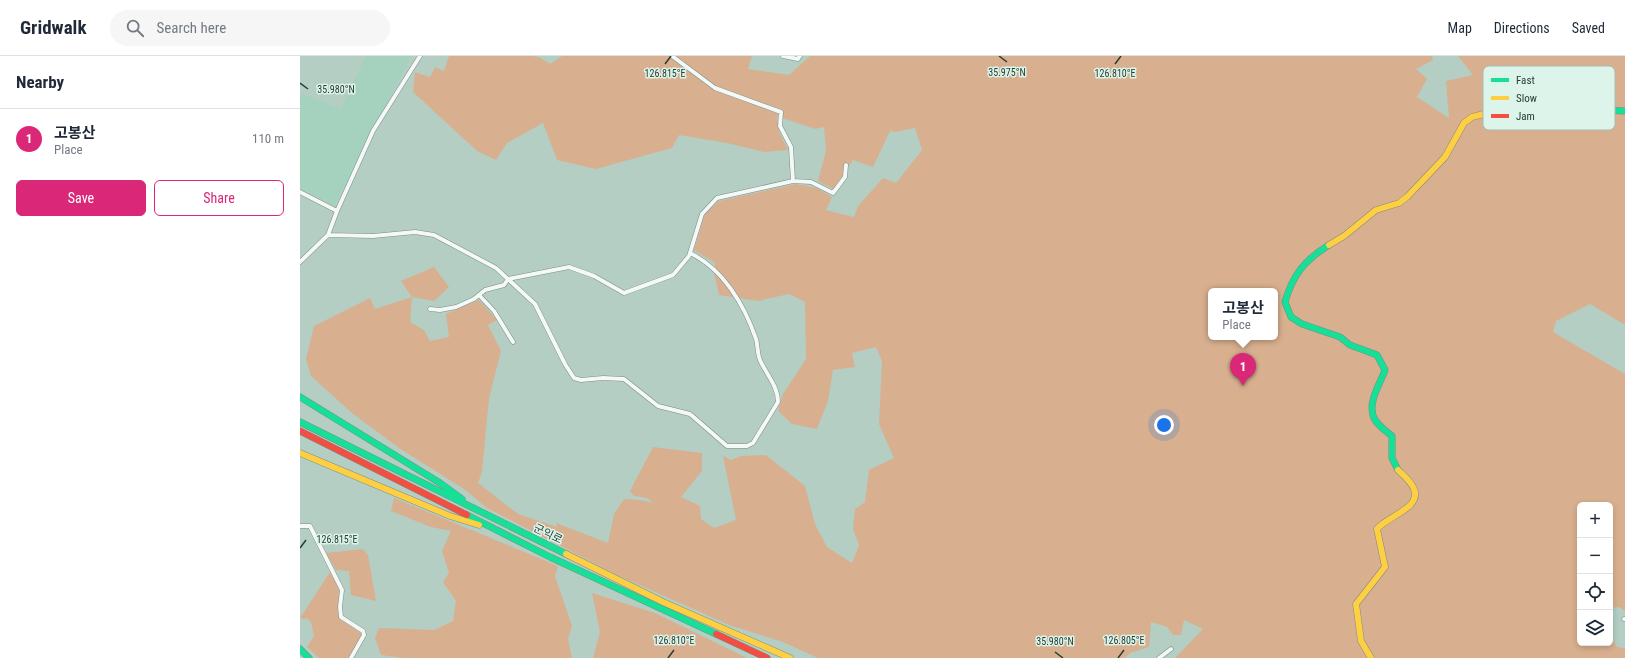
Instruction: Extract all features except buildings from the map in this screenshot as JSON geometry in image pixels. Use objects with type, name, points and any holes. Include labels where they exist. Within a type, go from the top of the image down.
[{"type":"main road","points":[[1615,112],[1625,111]]},
{"type":"main road","points":[[1371,658],[1361,641],[1356,604],[1385,567],[1384,559],[1377,540],[1377,529],[1385,520],[1407,508],[1414,497],[1411,482],[1396,468],[1393,463],[1392,436],[1375,419],[1373,413],[1374,399],[1385,370],[1377,355],[1350,345],[1340,337],[1302,324],[1292,317],[1285,302],[1299,269],[1317,251],[1344,236],[1376,210],[1399,203],[1407,197],[1438,163],[1446,157],[1464,123],[1472,117],[1483,114]]},
{"type":"main road","points":[[300,397],[440,483],[478,512]]},
{"type":"main road","name":"군익로","points":[[300,422],[478,512],[663,602],[790,658]]},
{"type":"main road","name":"군익로","points":[[300,431],[504,534],[767,658]]},
{"type":"main road","points":[[300,453],[450,516],[504,534]]},
{"type":"main road","points":[[300,649],[309,658]]},
{"type":"street","points":[[300,262],[328,235],[337,211],[373,132],[420,56]]},
{"type":"street","points":[[672,56],[715,88],[781,112],[780,126],[791,147],[793,180]]},
{"type":"street","points":[[783,56],[798,59],[800,56]]},
{"type":"street","points":[[430,309],[440,310],[456,307],[484,290],[504,286],[508,279],[569,267],[594,276],[624,293],[673,275],[690,253],[702,214],[717,198],[793,180],[811,182],[833,193],[844,177],[846,165]]},
{"type":"street","points":[[300,192],[337,211]]},
{"type":"street","points":[[328,235],[373,236],[415,232],[434,235],[496,268],[535,304],[565,364],[574,378],[581,380],[602,378],[624,379],[658,406],[690,414],[727,446],[747,446],[753,443],[778,402],[778,398],[773,382],[760,359],[756,339],[740,305],[727,283],[704,260],[690,253]]},
{"type":"street","points":[[479,294],[494,311],[513,342]]},
{"type":"street","points":[[300,526],[310,526],[342,590],[340,607],[341,617],[363,631],[364,635],[351,658]]},
{"type":"street","points":[[1159,658],[1171,649]]},
{"type":"shaded area","points":[[366,56],[411,56],[334,206],[300,188],[300,93],[341,109]]},
{"type":"shaded area","points":[[449,56],[532,56],[539,57],[550,64],[562,56],[752,56],[748,69],[789,75],[810,56],[1432,56],[1433,60],[1416,69],[1427,79],[1417,97],[1449,118],[1446,81],[1473,75],[1458,56],[1625,56],[1625,325],[1590,304],[1556,321],[1553,332],[1625,374],[1625,611],[1619,607],[1613,608],[1613,502],[1577,502],[1577,646],[1613,646],[1613,640],[1616,646],[1625,649],[1625,658],[1175,658],[1203,629],[1184,620],[1181,635],[1173,635],[1167,627],[1151,622],[1149,647],[1130,653],[1125,658],[818,658],[783,642],[729,625],[617,575],[487,508],[464,489],[402,450],[353,414],[311,376],[306,359],[314,326],[370,298],[375,309],[412,297],[410,322],[424,330],[430,341],[449,337],[446,314],[479,300],[497,320],[488,325],[501,351],[489,398],[482,472],[478,483],[518,514],[557,527],[556,523],[608,543],[614,514],[624,499],[653,503],[647,498],[634,496],[630,491],[653,447],[702,453],[702,471],[681,497],[700,506],[701,519],[714,528],[736,520],[723,456],[731,460],[741,456],[766,455],[805,486],[815,524],[827,547],[852,563],[859,545],[853,529],[855,509],[865,502],[869,470],[894,458],[879,424],[882,361],[876,347],[852,353],[855,367],[833,370],[828,401],[817,429],[792,424],[778,411],[783,394],[806,359],[805,302],[789,294],[758,301],[719,295],[714,273],[715,263],[694,250],[705,214],[719,201],[796,184],[817,188],[832,197],[826,210],[854,217],[858,206],[883,178],[896,183],[922,150],[915,128],[895,132],[890,131],[873,167],[853,160],[833,189],[818,181],[826,151],[824,127],[815,129],[777,116],[779,132],[788,150],[764,152],[727,143],[679,135],[672,148],[596,169],[557,160],[543,123],[507,143],[496,160],[477,151],[413,92],[415,72],[430,77],[435,67],[444,71]]},
{"type":"shaded area","points":[[434,267],[449,287],[434,301],[412,297],[401,281]]},
{"type":"shaded area","points":[[394,498],[558,566],[555,576],[572,626],[568,639],[572,658],[404,658],[381,655],[375,638],[379,628],[434,630],[453,621],[456,601],[443,582],[449,573],[442,551],[451,531],[431,527],[391,511]]},
{"type":"shaded area","points":[[363,549],[368,555],[376,601],[351,595],[349,571],[336,570],[326,553]]},
{"type":"shaded area","points":[[330,572],[339,589],[338,606],[340,619],[362,634],[349,658],[319,658],[307,647],[314,636],[311,622],[308,619],[300,618]]},
{"type":"shaded area","points":[[592,593],[655,613],[747,658],[593,658],[600,632]]},
{"type":"traffic: fast","points":[[1615,111],[1625,111]]},
{"type":"traffic: fast","points":[[1329,245],[1313,256],[1301,269],[1292,283],[1285,302],[1291,317],[1302,324],[1340,337],[1350,345],[1377,355],[1385,370],[1377,387],[1373,400],[1372,412],[1377,423],[1392,436],[1392,458],[1398,470]]},
{"type":"traffic: fast","points":[[300,397],[440,483],[462,499]]},
{"type":"traffic: fast","points":[[300,422],[566,554]]},
{"type":"traffic: fast","points":[[467,515],[550,557],[716,634]]},
{"type":"traffic: fast","points":[[300,649],[309,658]]},
{"type":"traffic: slow","points":[[1329,245],[1344,236],[1376,210],[1399,203],[1407,197],[1445,157],[1464,123],[1472,117],[1483,114]]},
{"type":"traffic: slow","points":[[300,453],[450,516],[479,525]]},
{"type":"traffic: slow","points":[[1371,658],[1361,641],[1356,604],[1385,567],[1377,529],[1408,507],[1413,502],[1415,496],[1411,483],[1398,470]]},
{"type":"traffic: slow","points":[[566,554],[663,602],[790,658]]},
{"type":"traffic: jam","points":[[300,431],[467,515]]},
{"type":"traffic: jam","points":[[716,634],[767,658]]},
{"type":"place","name":"고봉산","points":[[1243,386]]}]
